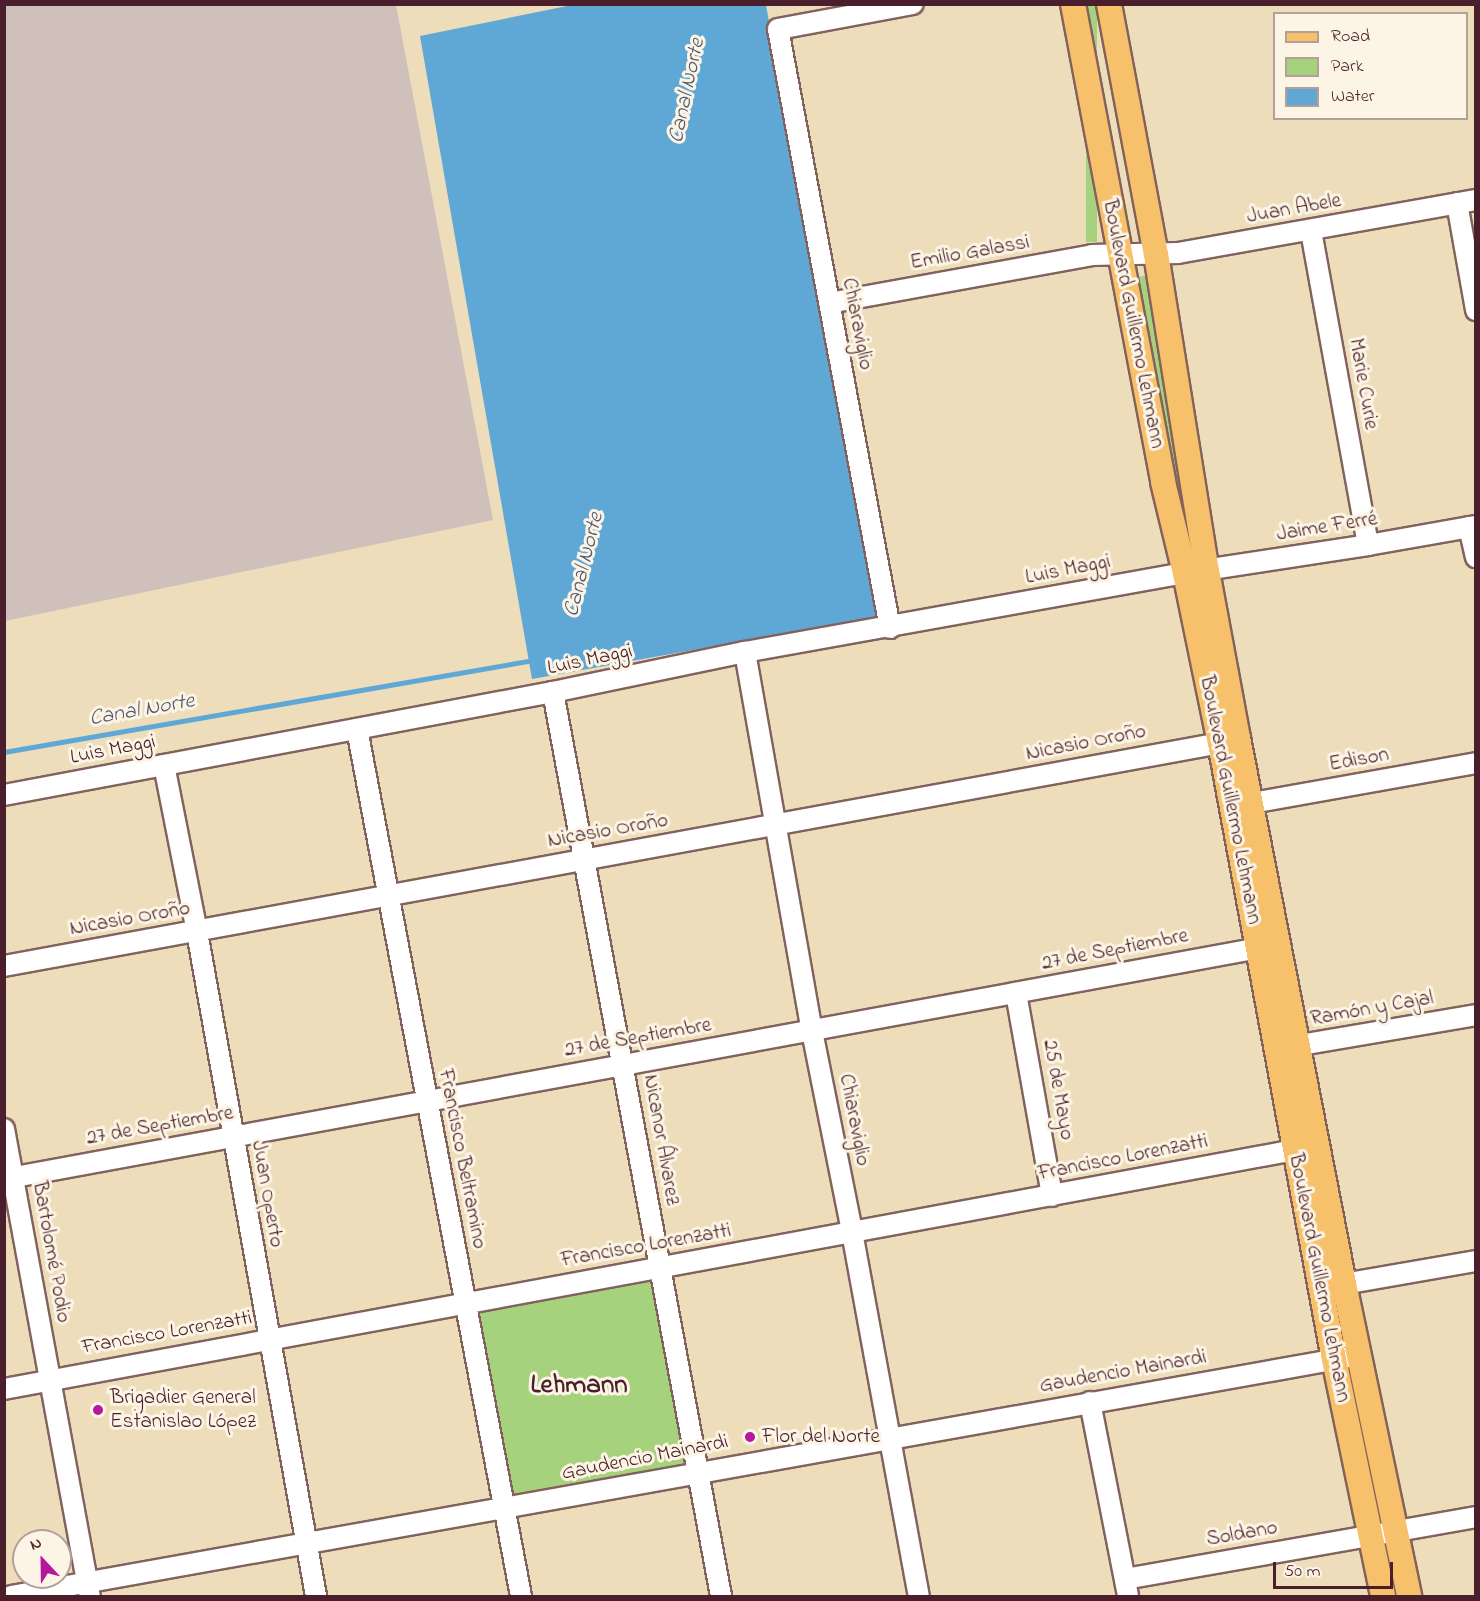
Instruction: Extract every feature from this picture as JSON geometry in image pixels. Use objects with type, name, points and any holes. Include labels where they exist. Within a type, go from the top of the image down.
[{"type":"main road","name":"Boulevard Guillermo Lehmann","points":[[1073,4],[1163,482],[1196,572],[1252,804],[1269,946]]},
{"type":"main road","name":"Boulevard Guillermo Lehmann","points":[[1109,4],[1156,254],[1220,742],[1269,946],[1288,1047],[1344,1284],[1409,1596]]},
{"type":"main road","name":"Boulevard Guillermo Lehmann","points":[[1288,1047],[1295,1150],[1334,1359],[1383,1596]]},
{"type":"street","name":"Chiaraviglio","points":[[890,628],[778,29],[913,4]]},
{"type":"street","name":"Juan Abele","points":[[1119,254],[1178,253],[1311,231],[1466,201]]},
{"type":"street","points":[[1466,201],[1476,310]]},
{"type":"street","name":"Marie Curie","points":[[1311,231],[1368,545]]},
{"type":"street","name":"Emilio Galassi","points":[[829,303],[1092,255],[1119,254]]},
{"type":"street","points":[[1472,527],[1476,557]]},
{"type":"street","name":"Jaime Ferré","points":[[1196,572],[1472,527]]},
{"type":"street","name":"Luis Maggi","points":[[4,795],[553,692],[745,652],[1196,572]]},
{"type":"street","name":"Chiaraviglio","points":[[745,652],[812,1031],[852,1232],[918,1596]]},
{"type":"street","name":"Nicanor Álvarez","points":[[553,692],[721,1596]]},
{"type":"street","name":"Francisco Beltramino","points":[[357,729],[520,1596]]},
{"type":"street","name":"Nicasio Oroño","points":[[4,966],[776,826],[1220,742]]},
{"type":"street","name":"Edison","points":[[1252,804],[1476,764]]},
{"type":"street","name":"Juan Operto","points":[[164,765],[316,1596]]},
{"type":"street","name":"27 de Septiembre","points":[[9,1178],[1269,946]]},
{"type":"street","name":"25 de Mayo","points":[[1016,993],[1052,1196]]},
{"type":"street","name":"Ramón y Cajal","points":[[1288,1047],[1476,1015]]},
{"type":"street","name":"Bartolomé Podio","points":[[4,1129],[9,1178],[50,1379],[89,1589]]},
{"type":"street","name":"Francisco Lorenzatti","points":[[4,1389],[1295,1150]]},
{"type":"street","points":[[1344,1284],[1476,1261]]},
{"type":"street","name":"Gaudencio Mainardi","points":[[11,1596],[89,1589],[307,1543],[1359,1355]]},
{"type":"street","points":[[1090,1402],[1126,1588]]},
{"type":"street","name":"Soldano","points":[[1126,1588],[1369,1536],[1476,1517]]},
{"type":"shaded area","points":[[5,4],[396,5],[493,520],[5,621]]},
{"type":"green space","points":[[1086,5],[1097,5],[1097,242],[1086,242]]},
{"type":"green space","points":[[1148,275],[1195,544],[1185,546],[1137,277]]},
{"type":"green space","points":[[652,1275],[689,1463],[510,1498],[473,1310]]},
{"type":"water","points":[[572,5],[766,5],[877,617],[532,679],[420,36]]},
{"type":"waterway","name":"Canal Norte","points":[[4,752],[534,660]]},
{"type":"place","name":"Brigadier General Estanislao López","points":[[98,1410]]},
{"type":"place","name":"Flor del Norte","points":[[750,1437]]},
{"type":"district","name":"Lehmann","points":[[579,1386]]}]
